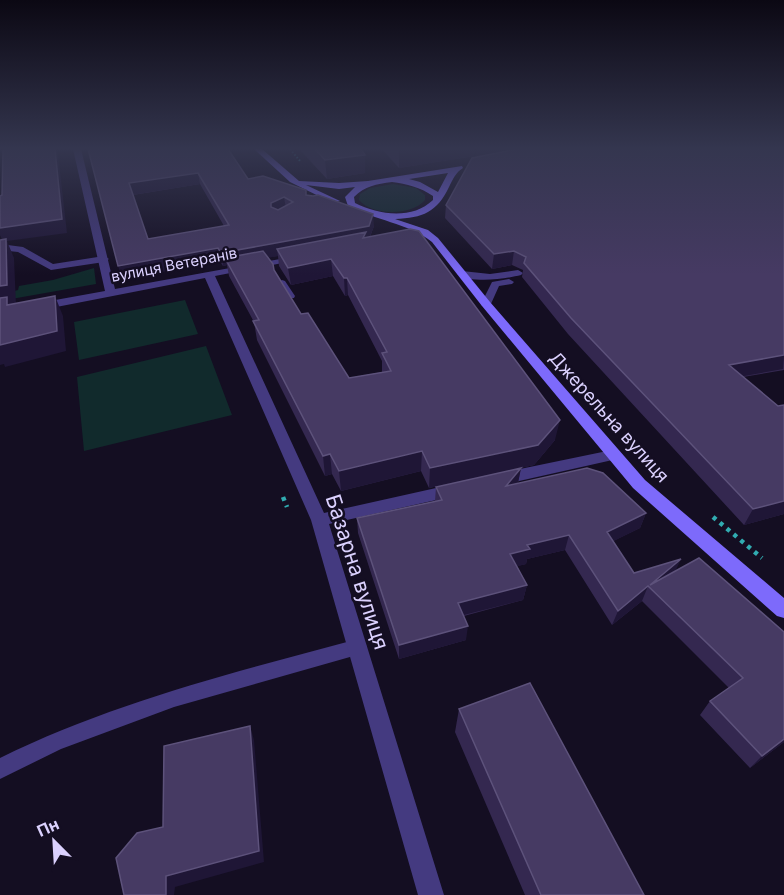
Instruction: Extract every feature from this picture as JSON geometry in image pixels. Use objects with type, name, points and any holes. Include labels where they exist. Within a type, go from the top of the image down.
[{"type":"street","points":[[87,191],[111,293]]},
{"type":"street","points":[[312,191],[372,214],[405,216],[434,205],[441,191]]},
{"type":"street","points":[[353,191],[349,197],[351,204],[359,210]]},
{"type":"street","points":[[405,236],[425,232],[436,195],[432,191]]},
{"type":"street","name":"Джерельна вулиця","points":[[372,214],[425,232],[435,240],[486,304],[639,484],[780,600]]},
{"type":"street","name":"вулиця Ветеранів","points":[[0,314],[209,274],[271,265],[313,254]]},
{"type":"street","name":"Базарна вулиця","points":[[209,274],[319,520],[431,895]]},
{"type":"street","points":[[319,520],[612,454]]},
{"type":"lane","points":[[312,204],[327,198]]},
{"type":"lane","points":[[0,247],[20,249],[51,267],[104,259]]},
{"type":"lane","points":[[462,274],[490,278],[521,276],[495,284],[486,304]]},
{"type":"lane","points":[[282,283],[290,296]]},
{"type":"lane","points":[[0,769],[56,741],[174,698],[358,647]]},
{"type":"green space","points":[[365,191],[420,191],[425,195],[425,200],[411,209],[392,212],[373,209],[365,205],[359,200],[360,194]]},
{"type":"green space","points":[[94,268],[96,284],[0,301],[0,295],[18,290],[19,286],[53,280]]},
{"type":"green space","points":[[185,300],[198,334],[79,360],[74,322]]},
{"type":"green space","points":[[206,346],[232,415],[84,451],[77,377]]},
{"type":"building","points":[[2,191],[59,191],[62,219],[0,228],[0,196]]},
{"type":"building","points":[[99,191],[132,191],[148,239],[229,225],[209,191],[306,191],[306,195],[318,195],[373,214],[369,226],[221,253],[218,248],[118,266]],"holes":[[[284,197],[293,202],[278,210],[271,207],[271,203]]]},
{"type":"building","points":[[454,191],[784,191],[784,355],[729,365],[778,406],[784,405],[784,501],[753,509],[571,318],[524,263],[526,257],[514,251],[494,254],[446,205]]},
{"type":"building","points":[[410,229],[419,231],[560,420],[538,445],[430,468],[422,451],[339,471],[330,454],[323,456],[253,321],[259,320],[225,258],[263,251],[273,264],[274,270],[301,314],[308,313],[349,378],[391,371],[382,353],[387,352],[347,278],[344,278],[331,259],[288,268],[277,249],[366,232],[363,238]]},
{"type":"building","points":[[6,239],[7,285],[0,286],[0,240]]},
{"type":"building","points":[[55,296],[57,331],[0,345],[0,298],[7,297],[7,305]]},
{"type":"building","points":[[521,468],[506,486],[587,468],[603,473],[646,513],[607,532],[634,573],[681,559],[650,585],[699,558],[784,632],[784,739],[762,756],[710,701],[743,678],[648,586],[618,611],[569,535],[527,545],[530,549],[510,554],[527,585],[458,603],[468,626],[399,645],[357,518],[442,500],[436,487]]},
{"type":"building","points":[[530,683],[644,895],[541,895],[459,709]]},
{"type":"building","points":[[250,726],[259,851],[166,876],[166,895],[124,895],[116,858],[137,833],[163,827],[164,746]]}]
